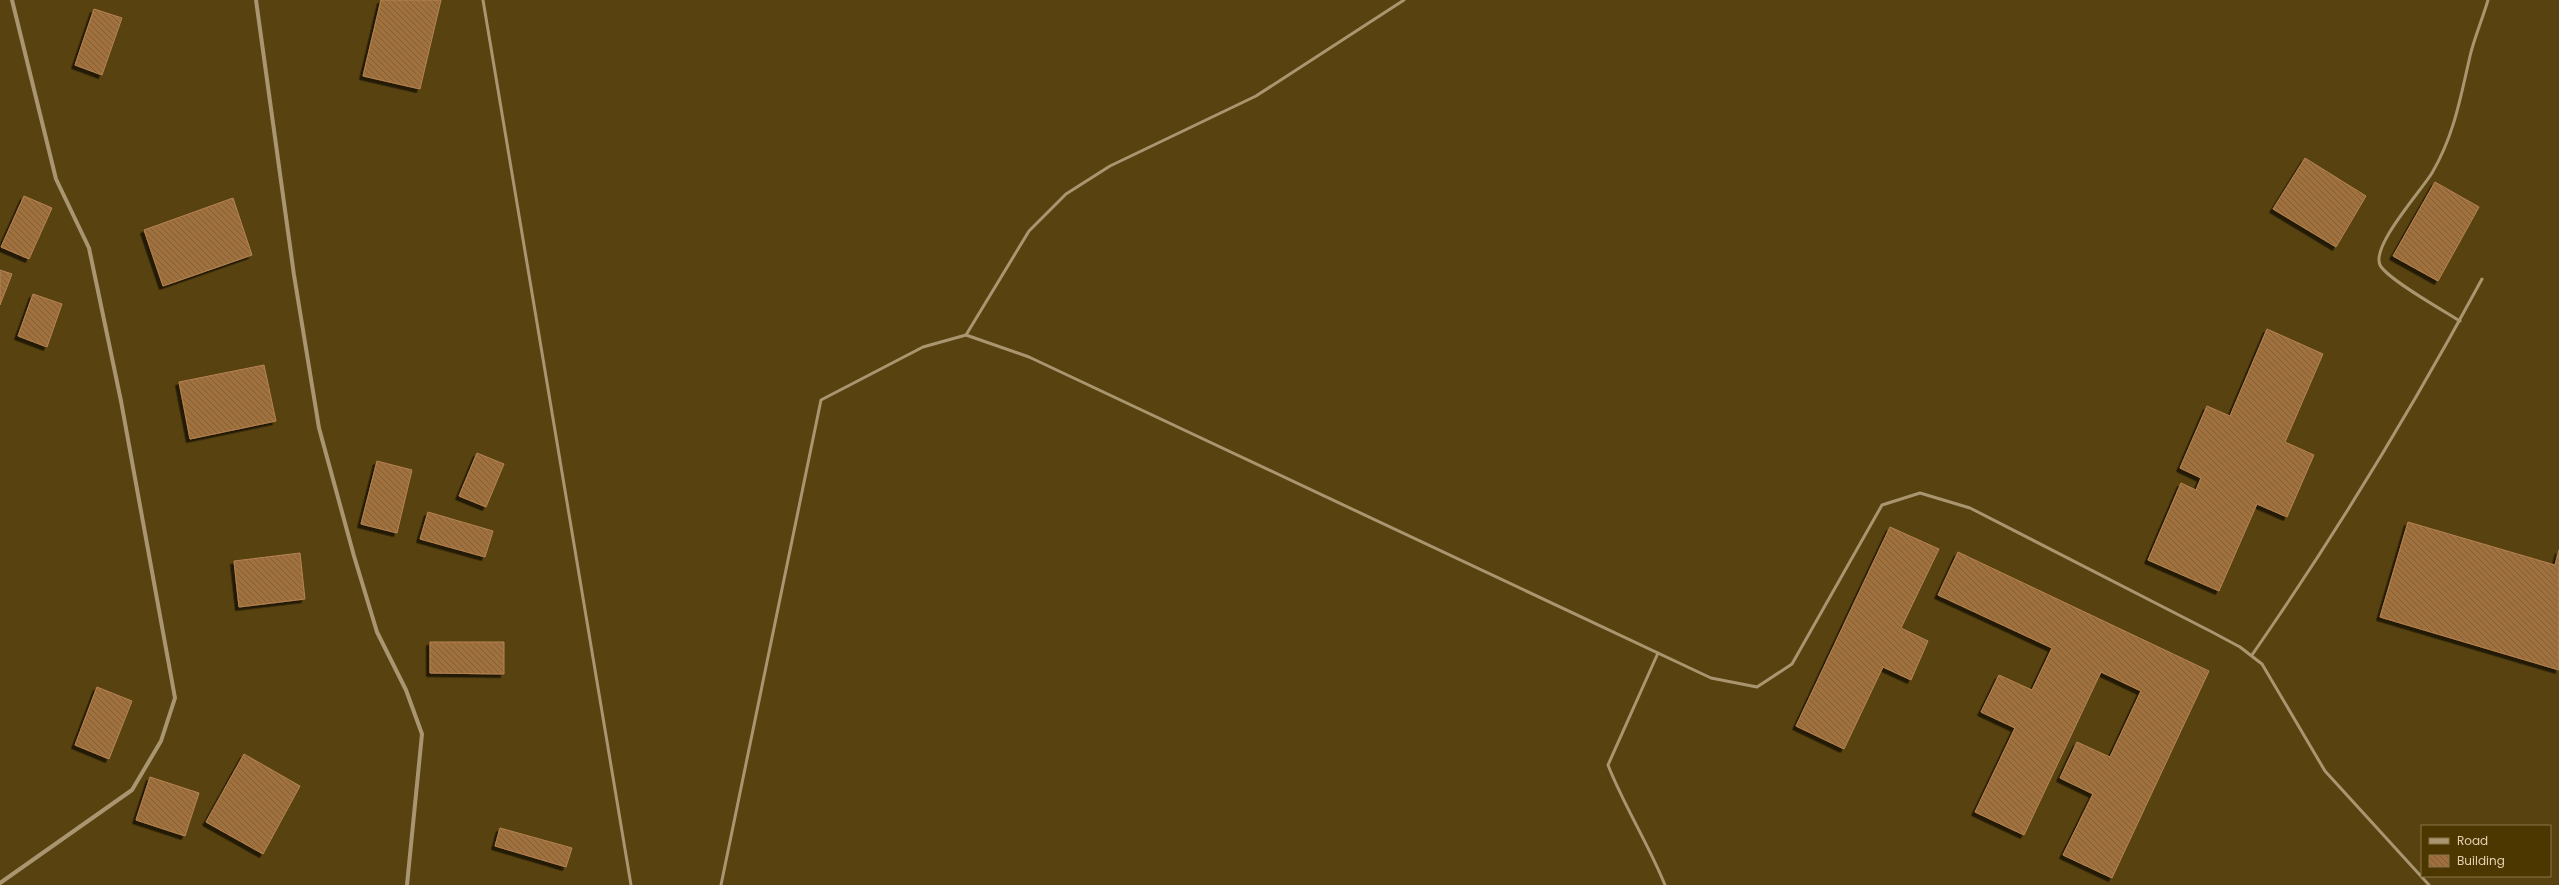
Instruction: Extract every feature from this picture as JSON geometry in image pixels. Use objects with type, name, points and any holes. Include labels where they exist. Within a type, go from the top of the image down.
[{"type":"street","points":[[0,883],[132,790],[161,741],[175,698],[122,409],[89,248],[56,179],[12,0]]},
{"type":"street","points":[[256,0],[294,275],[319,428],[354,556],[377,632],[406,690],[422,734],[407,885]]},
{"type":"lane","points":[[483,0],[631,885]]},
{"type":"lane","points":[[966,335],[1029,231],[1066,194],[1110,166],[1256,96],[1404,0]]},
{"type":"lane","points":[[2460,320],[2393,277],[2380,266],[2378,254],[2383,241],[2432,173],[2449,139],[2459,110],[2472,51],[2488,0]]},
{"type":"lane","points":[[2252,655],[2296,591],[2378,462],[2482,279]]},
{"type":"lane","points":[[721,885],[821,400],[923,346],[966,335],[1029,357],[1711,678],[1757,687],[1792,664],[1882,505],[1920,493],[1970,508],[2206,628],[2252,655],[2262,664],[2326,771],[2421,876]]},
{"type":"lane","points":[[1658,653],[1608,765],[1619,792],[1652,852],[1665,885]]},
{"type":"lane","points":[[2422,877],[2429,885]]},
{"type":"building","points":[[381,0],[441,0],[420,89],[363,76]]},
{"type":"building","points":[[94,9],[122,18],[102,75],[75,65]]},
{"type":"building","points":[[2305,158],[2366,196],[2336,247],[2273,209]]},
{"type":"building","points":[[2435,182],[2479,207],[2438,281],[2393,256]]},
{"type":"building","points":[[24,196],[52,208],[29,259],[1,247]]},
{"type":"building","points":[[233,198],[252,255],[163,286],[144,230]]},
{"type":"building","points":[[0,270],[12,274],[0,305]]},
{"type":"building","points":[[33,294],[62,304],[47,347],[18,336]]},
{"type":"building","points":[[2267,329],[2323,354],[2285,442],[2314,455],[2287,517],[2257,504],[2219,591],[2148,560],[2181,483],[2196,490],[2201,478],[2180,468],[2207,406],[2230,416]]},
{"type":"building","points":[[264,365],[276,421],[190,439],[179,382]]},
{"type":"building","points":[[477,453],[504,464],[486,507],[459,496]]},
{"type":"building","points":[[377,461],[412,470],[397,533],[361,524]]},
{"type":"building","points":[[428,512],[493,531],[485,557],[420,539]]},
{"type":"building","points":[[2408,522],[2555,565],[2559,550],[2559,670],[2380,617]]},
{"type":"building","points":[[1890,527],[1939,549],[1901,628],[1928,641],[1911,680],[1883,667],[1844,749],[1796,726]]},
{"type":"building","points":[[1958,552],[2209,671],[2112,878],[2063,855],[2093,794],[2060,778],[2077,742],[2110,757],[2141,691],[2101,672],[2024,835],[1975,812],[2015,728],[1981,712],[1999,675],[2032,690],[2052,648],[1938,595]]},
{"type":"building","points":[[300,553],[305,599],[239,607],[234,561]]},
{"type":"building","points":[[430,642],[504,642],[504,674],[430,673]]},
{"type":"building","points":[[97,687],[132,701],[109,759],[75,745]]},
{"type":"building","points":[[244,754],[300,786],[263,854],[206,822]]},
{"type":"building","points":[[150,777],[199,793],[185,836],[136,820]]},
{"type":"building","points":[[500,828],[572,848],[566,867],[495,846]]}]
